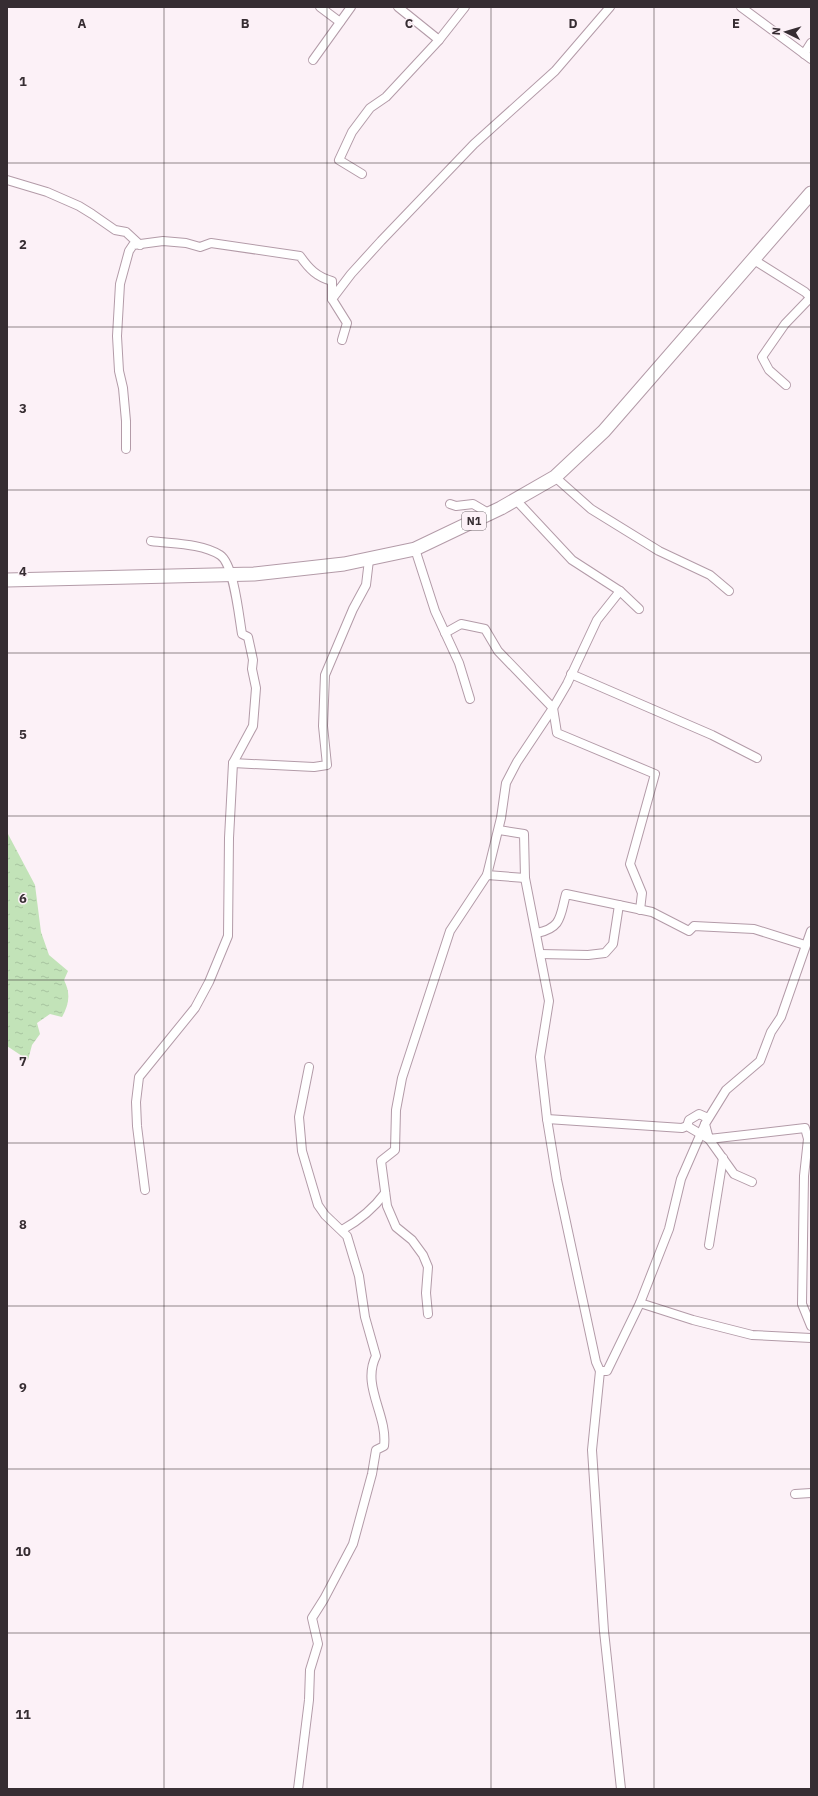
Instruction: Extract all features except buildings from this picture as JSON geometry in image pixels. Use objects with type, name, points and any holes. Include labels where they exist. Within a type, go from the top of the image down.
[{"type":"highway","name":"N1","points":[[7,580],[254,574],[344,564],[415,550],[490,514],[555,477],[604,432],[811,193]]},
{"type":"street","points":[[320,7],[340,22]]},
{"type":"street","points":[[313,60],[351,7]]},
{"type":"street","points":[[398,7],[438,40]]},
{"type":"street","points":[[362,174],[339,160],[352,132],[370,108],[386,97],[438,40],[465,7]]},
{"type":"street","points":[[332,299],[350,274],[381,241],[474,144],[550,75],[610,7]]},
{"type":"street","points":[[741,7],[811,59]]},
{"type":"street","points":[[804,54],[811,43]]},
{"type":"street","points":[[7,180],[47,192],[79,206],[115,230],[126,232],[140,244]]},
{"type":"street","points":[[126,449],[126,420],[123,388],[119,371],[117,336],[120,284],[129,250],[133,245],[163,241],[186,243],[200,247],[211,243],[300,256],[310,270],[321,278],[332,281],[332,299],[347,323],[342,340]]},
{"type":"street","points":[[754,260],[811,297],[781,329],[762,357],[769,370],[786,385]]},
{"type":"street","points":[[555,477],[591,509],[659,551],[710,575],[729,590]]},
{"type":"street","points":[[516,500],[572,560],[620,592],[639,609]]},
{"type":"street","points":[[450,504],[456,506],[473,504],[490,514]]},
{"type":"street","points":[[146,1190],[137,1126],[136,1102],[139,1077],[195,1008],[209,982],[228,936],[229,838],[233,763],[253,726],[256,688],[252,669],[253,660],[248,637],[242,634],[232,575],[221,556],[201,548],[151,541]]},
{"type":"street","points":[[415,550],[435,611],[459,662],[470,698]]},
{"type":"street","points":[[233,763],[314,767],[327,765],[323,726],[325,675],[353,609],[366,585],[369,560]]},
{"type":"street","points":[[428,1314],[426,1293],[428,1267],[423,1255],[412,1240],[396,1227],[387,1206],[381,1161],[395,1150],[396,1110],[402,1078],[450,931],[487,875],[499,830],[506,783],[517,762],[553,708],[571,674],[596,620],[620,592]]},
{"type":"street","points":[[445,633],[461,624],[485,629],[498,651],[553,708],[557,733],[655,774],[630,864],[642,893],[640,910]]},
{"type":"street","points":[[571,674],[712,735],[757,758]]},
{"type":"street","points":[[499,830],[524,834],[525,878],[537,933],[549,1001],[540,1057],[548,1119],[557,1180],[596,1362],[600,1371],[592,1450],[604,1631],[621,1789]]},
{"type":"street","points":[[487,875],[525,878]]},
{"type":"street","points":[[537,933],[550,930],[558,923],[566,894],[652,912],[689,931],[694,926],[754,929],[805,945]]},
{"type":"street","points":[[540,954],[588,955],[605,953],[613,944],[619,905]]},
{"type":"street","points":[[600,1371],[607,1371],[640,1303],[668,1229],[681,1179],[706,1121],[726,1090],[760,1061],[771,1032],[781,1017],[811,931]]},
{"type":"street","points":[[298,1789],[309,1700],[310,1670],[318,1644],[312,1618],[324,1599],[353,1544],[372,1474],[376,1450],[384,1446],[385,1435],[372,1384],[371,1365],[376,1356],[365,1317],[358,1276],[347,1236],[325,1215],[318,1206],[302,1151],[299,1117],[309,1067]]},
{"type":"street","points":[[687,1126],[689,1120],[699,1114],[706,1121],[710,1139],[734,1174],[752,1182]]},
{"type":"street","points":[[548,1119],[588,1123],[682,1128],[687,1126],[710,1139],[805,1128],[808,1139],[804,1176],[802,1304],[811,1326]]},
{"type":"street","points":[[709,1245],[723,1158]]},
{"type":"street","points":[[342,1230],[354,1223],[385,1193]]},
{"type":"street","points":[[640,1303],[693,1320],[752,1335],[811,1338]]},
{"type":"street","points":[[795,1494],[811,1493]]},
{"type":"water","points":[[7,827],[8,834],[35,885],[41,932],[49,955],[68,971],[64,980],[68,990],[68,1003],[62,1017],[50,1014],[37,1023],[40,1034],[32,1045],[28,1060],[7,1046]]}]
